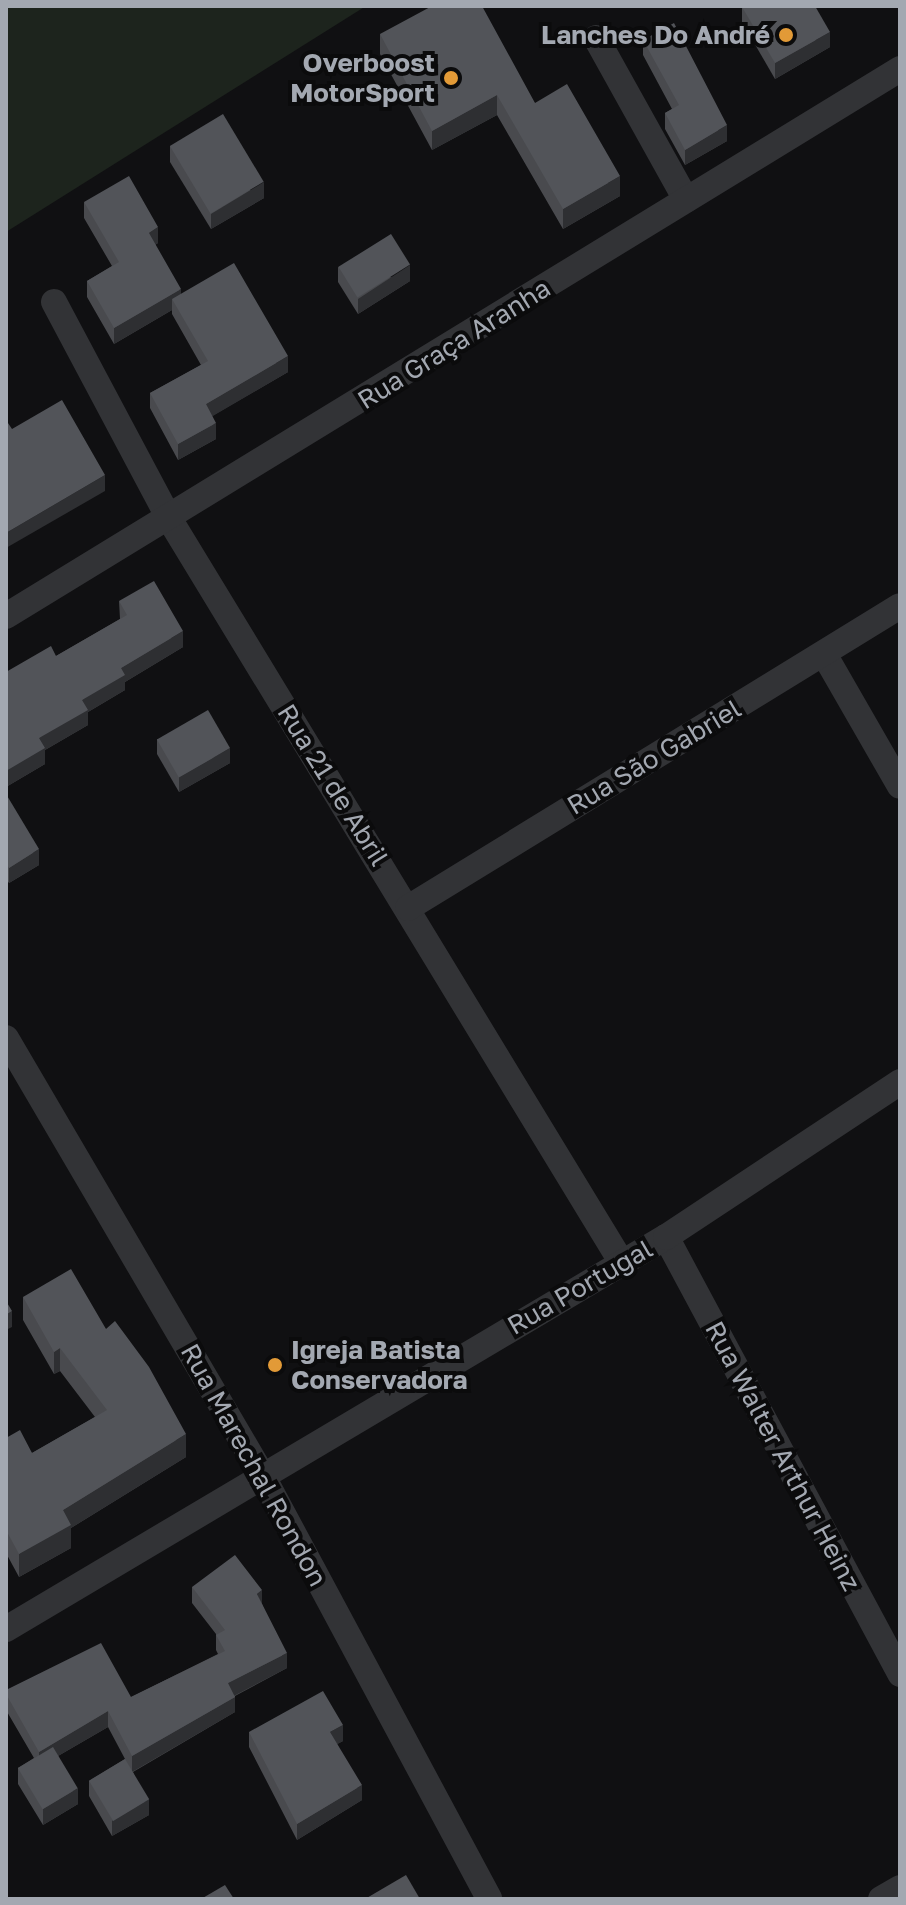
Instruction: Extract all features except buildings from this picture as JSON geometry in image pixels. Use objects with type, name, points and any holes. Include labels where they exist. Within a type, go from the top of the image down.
[{"type":"street","points":[[596,38],[686,200]]},
{"type":"street","name":"Rua Graça Aranha","points":[[6,616],[170,520],[900,69]]},
{"type":"street","name":"Rua 21 de Abril","points":[[54,302],[170,520],[622,1263]]},
{"type":"street","name":"Rua São Gabriel","points":[[408,908],[900,606]]},
{"type":"street","points":[[824,654],[900,786]]},
{"type":"street","name":"Rua Marechal Rondon","points":[[6,1038],[261,1473],[489,1899]]},
{"type":"street","name":"Rua Portugal","points":[[6,1629],[261,1473],[666,1237],[900,1082]]},
{"type":"street","name":"Rua Walter Arthur Heinz","points":[[666,1237],[900,1674]]},
{"type":"street","points":[[881,1899],[900,1888]]},
{"type":"shaded area","points":[[6,6],[366,6],[6,232]]},
{"type":"place","name":"Lanches Do André","points":[[786,35]]},
{"type":"place","name":"Overboost MotorSport","points":[[451,78]]},
{"type":"place","name":"Igreja Batista Conservadora","points":[[275,1365]]}]
